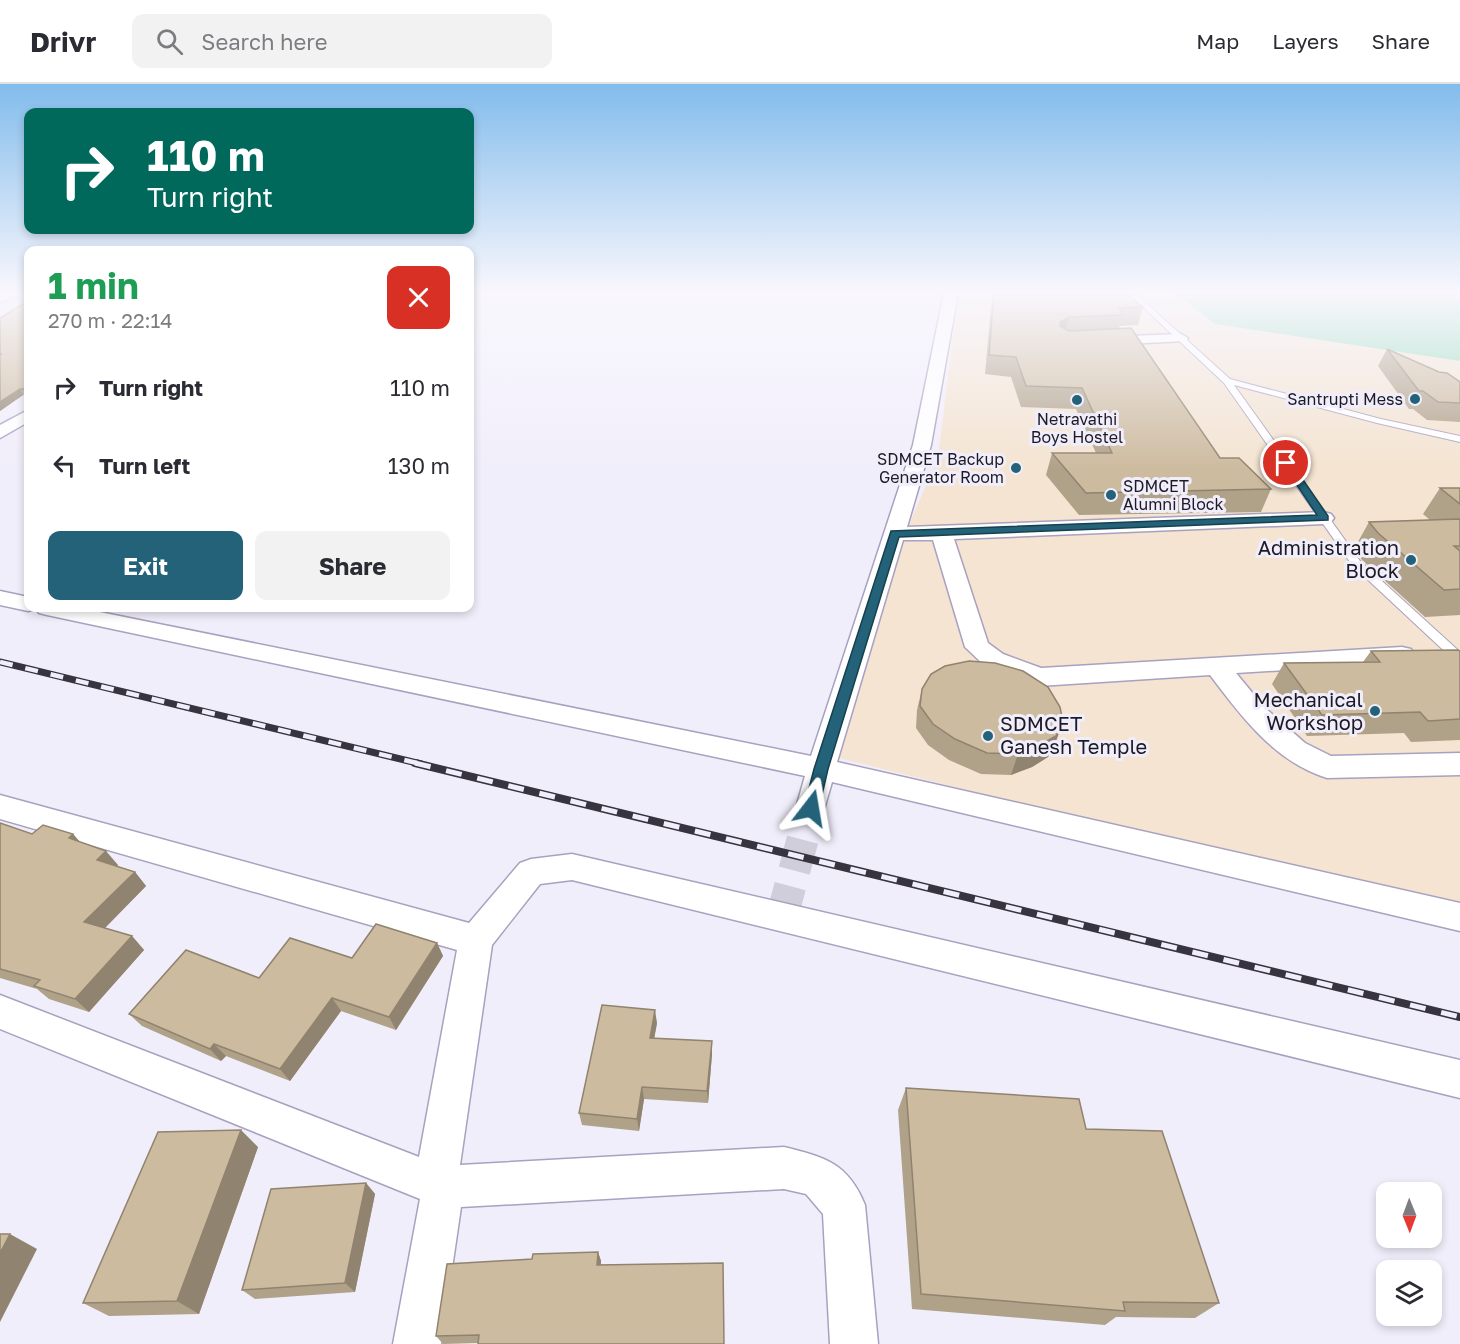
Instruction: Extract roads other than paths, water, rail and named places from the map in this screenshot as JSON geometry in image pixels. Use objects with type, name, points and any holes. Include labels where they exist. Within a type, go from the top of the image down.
[{"type":"street","points":[[811,808],[821,769],[922,445],[940,352]]},
{"type":"street","points":[[0,433],[24,418]]},
{"type":"street","points":[[894,533],[1324,518]]},
{"type":"street","points":[[942,533],[977,647],[994,660],[1039,677],[1455,656]]},
{"type":"street","points":[[0,598],[24,603]]},
{"type":"street","points":[[66,612],[821,769],[1460,917]]},
{"type":"street","points":[[1217,667],[1254,714],[1295,750],[1327,767],[1460,764]]},
{"type":"street","points":[[0,807],[476,940]]},
{"type":"street","points":[[417,1344],[443,1187],[439,1162],[476,940],[531,872],[572,867],[1460,1078]]},
{"type":"street","points":[[0,1012],[443,1187],[784,1168],[818,1176],[844,1205],[855,1344]]},
{"type":"lane","points":[[1196,352],[1227,381],[1356,563],[1455,656]]},
{"type":"lane","points":[[1227,381],[1460,439]]},
{"type":"tunnel","points":[[782,917],[811,808]]},
{"type":"railway","points":[[0,662],[421,764]]},
{"type":"railway","points":[[415,763],[1460,1017]]},
{"type":"place","name":"Santrupti Mess","points":[[1415,399]]},
{"type":"place","name":"Netravathi Boys Hostel","points":[[1077,400]]},
{"type":"place","name":"SDMCET Backup Generator Room","points":[[1016,468]]},
{"type":"place","name":"SDMCET Alumni Block","points":[[1111,495]]},
{"type":"place","name":"Administration Block","points":[[1411,560]]},
{"type":"place","name":"Mechanical Workshop","points":[[1375,711]]},
{"type":"place","name":"SDMCET Ganesh Temple","points":[[988,736]]}]
